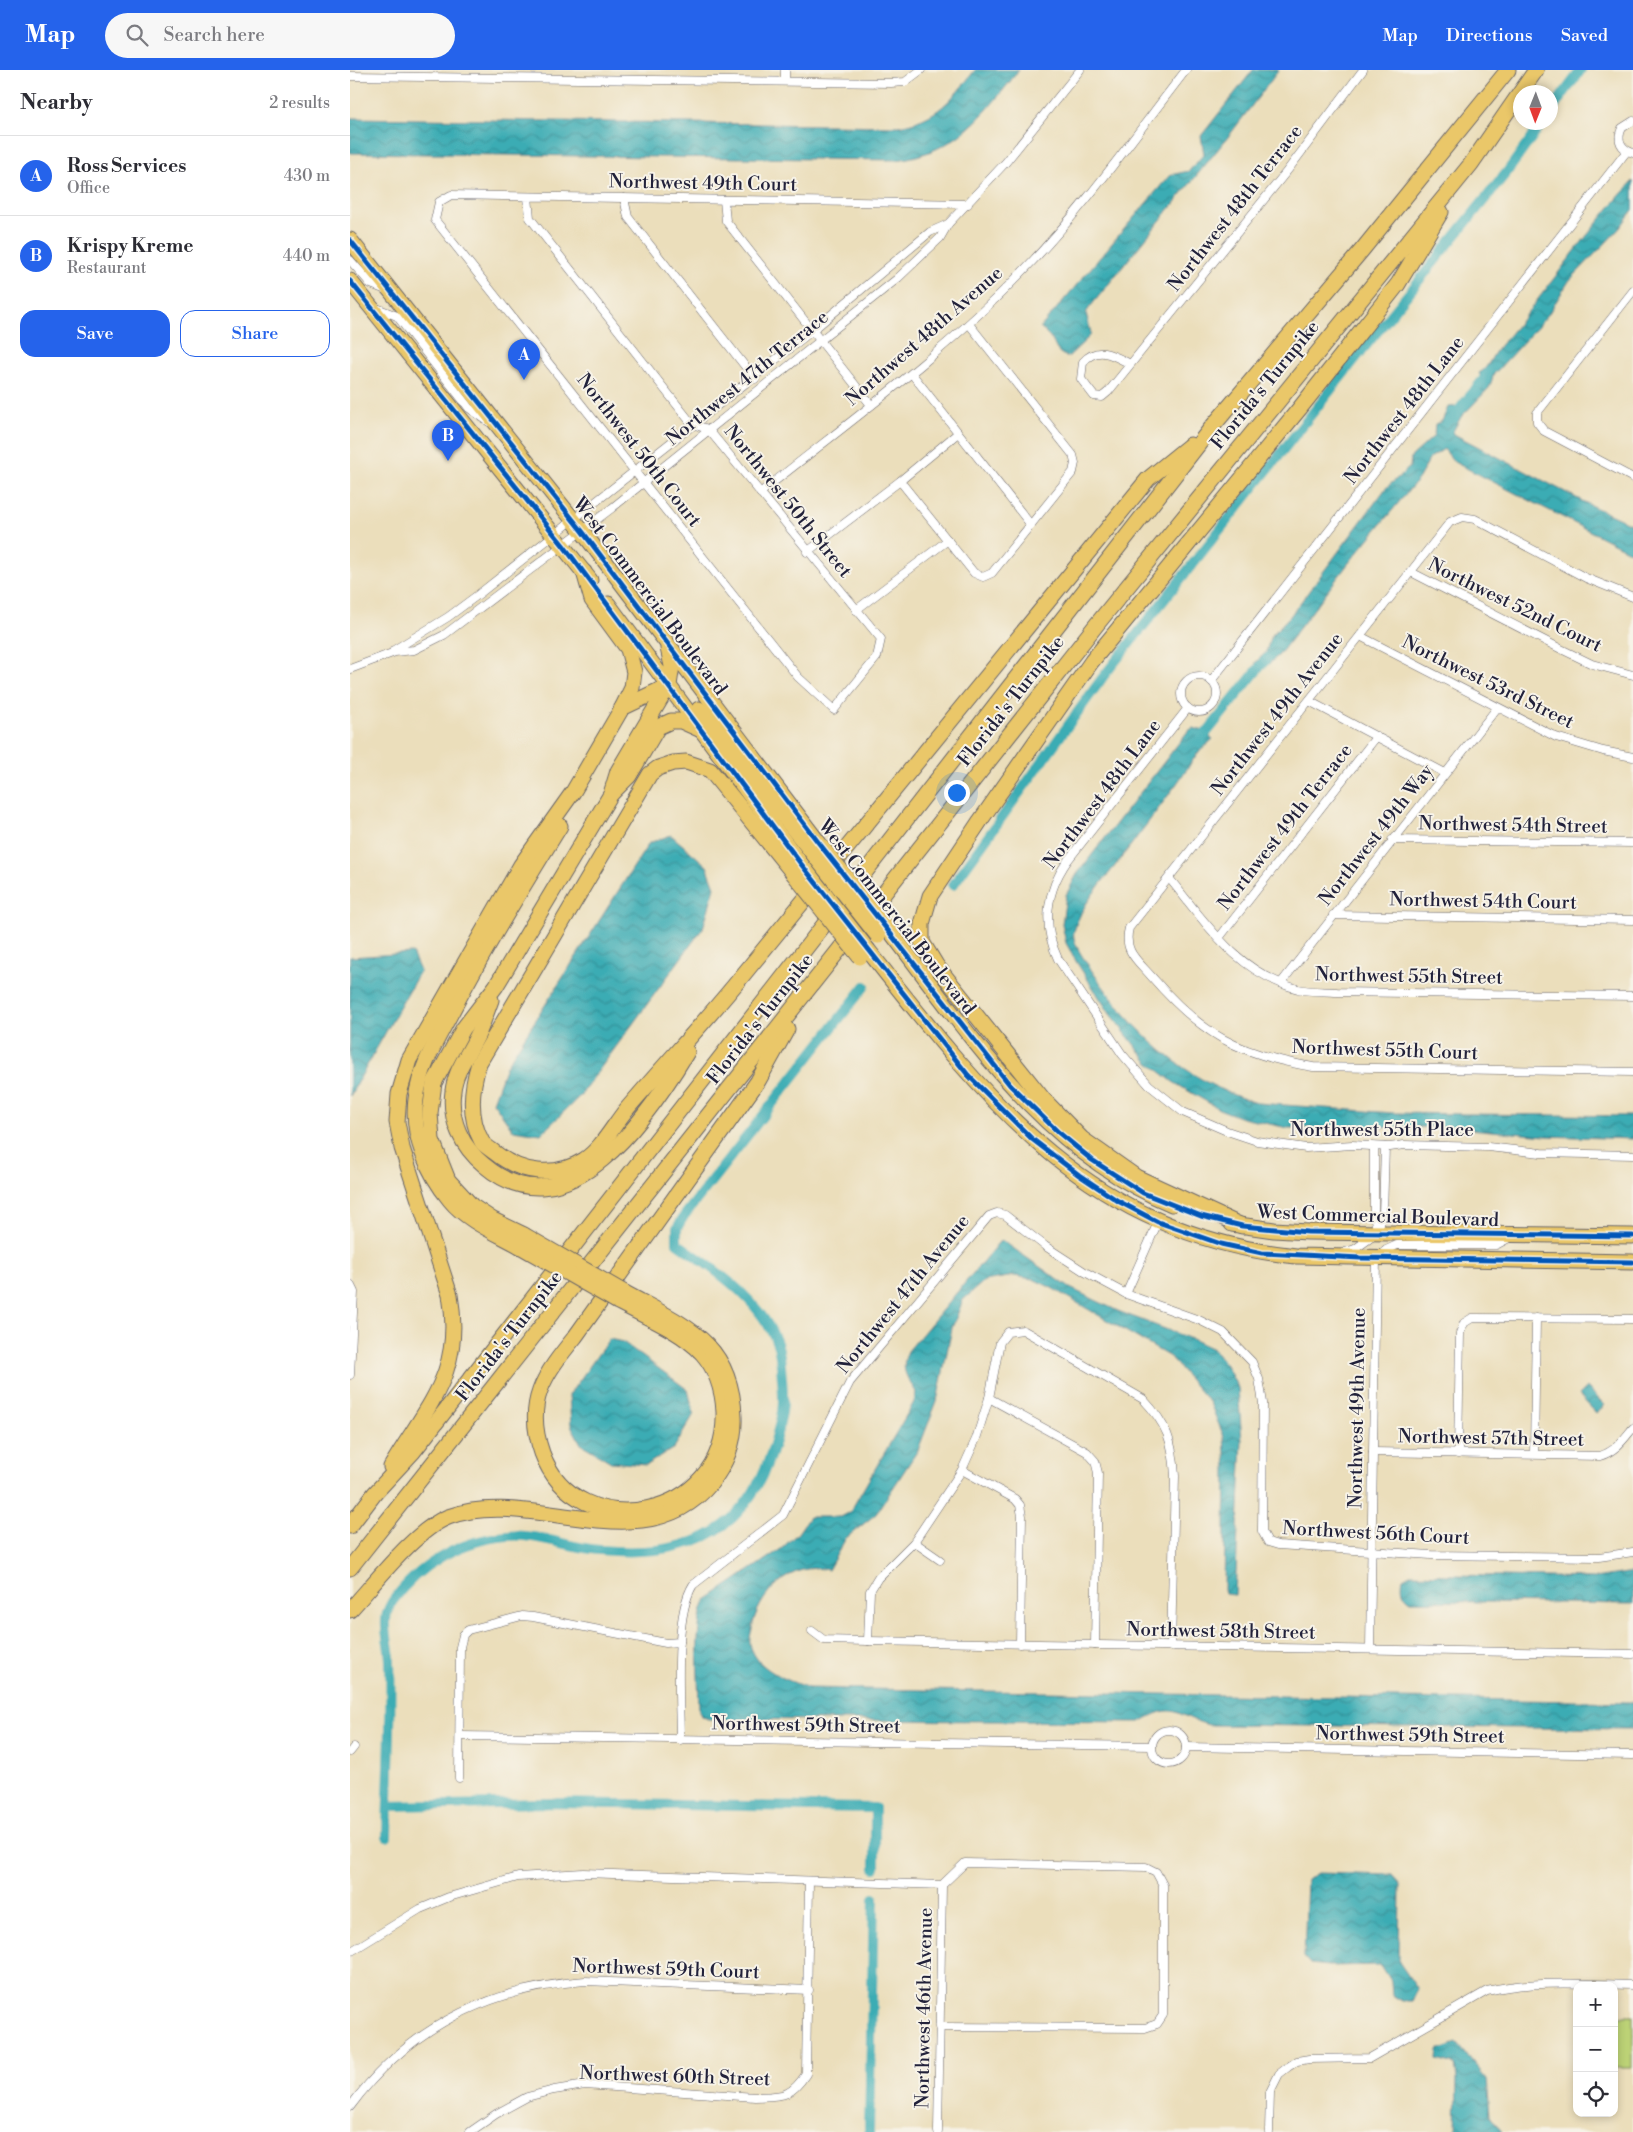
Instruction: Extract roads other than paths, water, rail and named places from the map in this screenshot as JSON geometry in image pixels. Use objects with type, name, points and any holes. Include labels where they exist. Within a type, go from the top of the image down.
[{"type":"highway","name":"Florida's Turnpike","points":[[350,1526],[375,1493],[413,1452],[1212,427],[1362,250],[1508,70]]},
{"type":"highway","name":"Florida's Turnpike","points":[[350,1568],[1097,624],[1470,164],[1536,70]]},
{"type":"highway","points":[[1242,1226],[1136,1177],[1082,1139],[1043,1098],[936,965],[922,942],[922,924],[930,896],[1092,661],[1300,408],[1398,284],[1470,164]]},
{"type":"highway","name":"West Commercial Boulevard","points":[[350,240],[505,433],[661,633],[814,846],[882,932],[923,973],[1010,1085],[1058,1132],[1092,1160],[1143,1193],[1201,1216],[1242,1226],[1308,1232],[1633,1236]]},
{"type":"highway","name":"West Commercial Boulevard","points":[[350,281],[584,572],[703,731],[797,868],[864,953],[902,993],[968,1075],[1032,1139],[1079,1175],[1118,1201],[1158,1222],[1221,1244],[1262,1253],[1329,1257],[1633,1262]]},
{"type":"highway","points":[[797,868],[710,770],[686,762],[673,763],[658,768],[650,774],[479,1063],[471,1088],[474,1117],[483,1143],[504,1161],[526,1170],[550,1172],[572,1166],[588,1158],[625,1112],[708,1018],[1148,479],[1212,427]]},
{"type":"highway","points":[[375,1493],[438,1394],[446,1373],[453,1342],[453,1315],[450,1295],[402,1148],[397,1122],[399,1094],[409,1060],[521,865],[573,792],[632,688],[633,661],[628,649],[592,600],[584,572]]},
{"type":"highway","points":[[611,794],[618,770],[669,685],[672,657],[661,633]]},
{"type":"highway","points":[[622,708],[669,685]]},
{"type":"highway","points":[[669,685],[688,694],[814,846]]},
{"type":"highway","points":[[350,1610],[419,1537],[447,1518],[481,1510],[630,1522],[669,1514],[688,1506],[704,1492],[719,1474],[730,1452],[734,1426],[734,1398],[727,1374],[718,1357],[698,1334],[622,1297],[522,1240],[472,1206],[448,1180],[432,1140],[430,1112],[434,1083],[463,1029],[496,986],[611,794],[629,776],[658,727],[671,721],[682,720],[703,731]]},
{"type":"highway","points":[[522,1240],[470,1217],[451,1202],[426,1162],[416,1127],[416,1100],[423,1066],[474,969],[565,817],[573,792]]},
{"type":"highway","points":[[496,986],[478,1033],[460,1068],[453,1091],[454,1114],[461,1141],[476,1158],[492,1172],[504,1179],[531,1186],[553,1186],[573,1180],[601,1163],[636,1123],[676,1071],[708,1018]]},
{"type":"highway","points":[[622,1297],[692,1344],[703,1354],[717,1378],[723,1397],[724,1421],[721,1442],[705,1474],[690,1490],[671,1502],[652,1508],[630,1511],[612,1510],[590,1503],[573,1493],[555,1478],[544,1459],[538,1442],[535,1410],[538,1392],[548,1370],[575,1337],[758,1081],[808,991]]},
{"type":"street","points":[[557,70],[557,79]]},
{"type":"street","points":[[633,70],[633,80]]},
{"type":"street","points":[[709,70],[709,80]]},
{"type":"street","points":[[784,82],[785,70]]},
{"type":"street","points":[[350,76],[405,73],[481,74],[557,79],[905,82],[921,70]]},
{"type":"street","name":"Northwest 47th Terrace","points":[[395,651],[448,617],[559,540],[577,525],[644,482],[898,278],[940,238],[948,224],[1006,162],[1080,70]]},
{"type":"street","name":"Northwest 48th Avenue","points":[[760,493],[912,374],[969,324],[1022,272],[1083,202],[1186,70]]},
{"type":"street","name":"Northwest 48th Terrace","points":[[1130,364],[1112,354],[1097,352],[1083,362],[1081,379],[1094,396],[1102,397],[1130,364],[1287,171],[1363,70]]},
{"type":"street","name":"Northwest 48th Lane","points":[[1211,681],[1627,154],[1620,143],[1620,133],[1625,124],[1633,121]]},
{"type":"street","name":"Northwest 49th Court","points":[[439,202],[451,195],[968,204]]},
{"type":"street","points":[[528,197],[530,218],[692,424]]},
{"type":"street","points":[[624,198],[628,217],[761,387]]},
{"type":"street","points":[[724,200],[726,221],[870,405]]},
{"type":"street","name":"Northwest 50th Court","points":[[439,202],[435,220],[798,677],[834,710],[877,657],[881,639]]},
{"type":"street","name":"Northwest 47th Terrace","points":[[395,651],[414,650],[444,635],[486,604],[577,525],[634,470],[813,330],[930,232],[948,224]]},
{"type":"street","name":"West Commercial Boulevard","points":[[350,260],[371,284],[394,293]]},
{"type":"street","points":[[1633,291],[1537,413],[1537,422],[1544,431],[1633,478]]},
{"type":"street","name":"West Commercial Boulevard","points":[[371,307],[397,316],[469,408],[505,433]]},
{"type":"street","points":[[900,481],[974,573],[983,577],[992,573],[1073,472],[1075,463],[1073,455],[969,324]]},
{"type":"street","points":[[912,374],[1031,525]]},
{"type":"street","name":"Northwest 50th Street","points":[[692,424],[708,429],[807,552],[881,639]]},
{"type":"street","points":[[807,552],[900,481],[958,433]]},
{"type":"street","name":"Northwest 49th Avenue","points":[[1126,939],[1129,928],[1450,522],[1462,517],[1475,519],[1586,578],[1633,598]]},
{"type":"street","points":[[856,610],[948,540]]},
{"type":"street","name":"Northwest 52nd Court","points":[[1411,572],[1560,650],[1592,664],[1633,675]]},
{"type":"street","points":[[479,594],[486,604]]},
{"type":"street","name":"Northwest 53rd Street","points":[[1360,636],[1556,738],[1603,752],[1633,757]]},
{"type":"street","points":[[350,669],[395,651]]},
{"type":"street","points":[[1200,676],[1211,681],[1216,695],[1212,705],[1204,711],[1188,708],[1184,704],[1181,693],[1189,679],[1200,676]]},
{"type":"street","points":[[1309,701],[1445,773]]},
{"type":"street","name":"Northwest 48th Lane","points":[[1049,903],[1055,881],[1068,860],[1188,708]]},
{"type":"street","name":"Northwest 49th Way","points":[[1281,982],[1497,708]]},
{"type":"street","name":"Northwest 49th Terrace","points":[[1219,938],[1377,736]]},
{"type":"street","name":"Northwest 54th Street","points":[[1392,840],[1633,843]]},
{"type":"street","name":"Northwest 55th Street","points":[[1169,878],[1236,958],[1259,973],[1300,989],[1337,992],[1633,996]]},
{"type":"street","name":"Northwest 55th Place","points":[[1049,903],[1049,931],[1058,959],[1122,1054],[1149,1085],[1169,1102],[1212,1125],[1257,1141],[1306,1148],[1352,1145],[1374,1147],[1488,1147],[1541,1153],[1633,1155]]},
{"type":"street","name":"Northwest 54th Court","points":[[1333,915],[1633,920]]},
{"type":"street","name":"Northwest 55th Court","points":[[1126,939],[1131,954],[1177,1006],[1202,1027],[1243,1050],[1273,1060],[1313,1067],[1633,1072]]},
{"type":"street","points":[[1374,1147],[1374,1214],[1377,1233]]},
{"type":"street","points":[[1377,1233],[1383,1214],[1385,1147]]},
{"type":"street","name":"Northwest 56th Court","points":[[997,1213],[1005,1215],[1045,1246],[1085,1272],[1126,1294],[1198,1320],[1224,1332],[1252,1362],[1259,1379],[1263,1403],[1262,1531],[1268,1542],[1278,1545],[1431,1555],[1599,1557],[1633,1552]]},
{"type":"street","name":"Northwest 47th Avenue","points":[[680,1740],[680,1642],[688,1594],[692,1586],[778,1521],[850,1382],[989,1216],[997,1213]]},
{"type":"street","points":[[1126,1294],[1158,1222]]},
{"type":"street","name":"West Commercial Boulevard","points":[[1329,1257],[1355,1249],[1377,1233]]},
{"type":"street","name":"West Commercial Boulevard","points":[[1376,1258],[1386,1250],[1397,1245],[1496,1246],[1514,1235]]},
{"type":"street","name":"Northwest 49th Avenue","points":[[1370,1649],[1376,1258]]},
{"type":"street","points":[[350,1284],[354,1292],[350,1375]]},
{"type":"street","points":[[1458,1454],[1460,1333],[1464,1323],[1472,1318],[1633,1319]]},
{"type":"street","points":[[1534,1454],[1536,1318]]},
{"type":"street","points":[[868,1641],[870,1591],[878,1578],[914,1542],[962,1470],[976,1439],[989,1398],[1000,1342],[1008,1332],[1023,1330],[1034,1334],[1136,1395],[1158,1415],[1170,1437],[1174,1454],[1175,1476],[1171,1647]]},
{"type":"street","points":[[989,1398],[1087,1452],[1095,1462],[1098,1473],[1095,1645]]},
{"type":"street","name":"Northwest 57th Street","points":[[1373,1452],[1600,1456],[1610,1453],[1633,1428]]},
{"type":"street","points":[[962,1470],[1015,1499],[1020,1505],[1022,1516],[1020,1644]]},
{"type":"street","points":[[914,1542],[940,1560]]},
{"type":"street","points":[[459,1778],[460,1647],[463,1635],[468,1630],[522,1616],[666,1643],[680,1642]]},
{"type":"street","name":"Northwest 58th Street","points":[[812,1631],[824,1640],[1633,1654]]},
{"type":"street","points":[[1169,1730],[1183,1737],[1186,1747],[1180,1760],[1171,1764],[1158,1759],[1152,1746],[1156,1737],[1169,1730]]},
{"type":"street","name":"Northwest 59th Street","points":[[460,1736],[1152,1746]]},
{"type":"street","name":"Northwest 59th Street","points":[[1186,1747],[1633,1755]]},
{"type":"street","points":[[350,1952],[420,1909],[449,1897],[518,1877],[583,1873],[942,1885],[965,1863],[1146,1867],[1156,1872],[1163,1885],[1163,2015],[1157,2024],[1145,2028],[940,2027]]},
{"type":"street","points":[[809,1882],[809,1990]]},
{"type":"street","name":"Northwest 46th Avenue","points":[[938,2132],[942,1885]]},
{"type":"street","name":"Northwest 59th Court","points":[[350,2107],[369,2081],[388,2062],[439,2023],[489,1999],[552,1984],[585,1981],[809,1990]]},
{"type":"street","points":[[1269,2132],[1268,2105],[1270,2092],[1279,2074],[1297,2061],[1370,2058],[1480,1995],[1498,1989],[1541,1982],[1633,1985]]},
{"type":"street","name":"Northwest 60th Street","points":[[472,2132],[496,2114],[527,2098],[554,2090],[585,2086],[755,2097],[780,2096],[796,2090],[806,2074],[809,1990]]},
{"type":"water","points":[[975,70],[1019,70],[981,117],[953,140],[918,156],[896,160],[350,153],[350,118],[898,126],[924,119],[934,113],[951,99]]},
{"type":"water","points":[[1253,70],[1279,70],[1228,137],[1090,307],[1086,313],[1091,333],[1089,337],[1068,357],[1061,354],[1050,337],[1040,328],[1170,175],[1189,171],[1204,154],[1201,136]]},
{"type":"water","points":[[1633,181],[1633,210],[1619,229],[1569,281],[1547,316],[1494,374],[1489,388],[1461,417],[1452,433],[1590,505],[1633,525],[1633,553],[1454,462],[1444,449],[1430,458],[1419,478],[1348,564],[1279,655],[1261,670],[1255,663],[1266,652],[1271,636],[1291,615],[1386,488],[1410,467],[1411,457],[1434,436],[1435,424],[1442,421],[1448,407],[1465,406],[1485,385],[1479,373],[1485,368],[1499,347],[1598,222]]},
{"type":"water","points":[[1193,728],[1204,731],[1213,739],[1197,754],[1159,808],[1093,894],[1082,911],[1074,931],[1075,941],[1083,957],[1108,993],[1125,1014],[1163,1052],[1207,1082],[1231,1094],[1257,1103],[1393,1113],[1633,1116],[1633,1139],[1546,1136],[1448,1127],[1288,1128],[1242,1118],[1219,1109],[1173,1082],[1148,1062],[1110,1014],[1077,963],[1066,943],[1062,924],[1066,895],[1077,874],[1188,731]]},
{"type":"water","points":[[671,835],[707,866],[715,887],[703,928],[580,1096],[541,1134],[513,1130],[493,1102],[506,1066],[649,843]]},
{"type":"water","points":[[412,953],[420,971],[350,1096],[350,957]]},
{"type":"water","points":[[1003,1241],[1070,1288],[1118,1311],[1213,1349],[1226,1365],[1238,1388],[1242,1441],[1235,1595],[1225,1594],[1224,1590],[1226,1468],[1224,1437],[1210,1403],[1170,1357],[1050,1287],[1033,1279],[1014,1276],[984,1281],[963,1300],[952,1328],[937,1401],[918,1450],[876,1514],[846,1538],[828,1570],[815,1568],[789,1575],[778,1583],[761,1604],[755,1616],[750,1642],[753,1653],[766,1667],[782,1677],[809,1688],[1633,1702],[1633,1729],[1209,1725],[1169,1711],[1152,1715],[1140,1722],[708,1719],[701,1716],[699,1711],[698,1638],[699,1623],[706,1600],[781,1549],[798,1533],[809,1517],[841,1517],[850,1512],[914,1402],[916,1392],[904,1368],[908,1351],[999,1242]]},
{"type":"water","points":[[609,1339],[623,1342],[688,1390],[694,1414],[674,1448],[646,1465],[611,1462],[581,1444],[571,1425],[569,1395]]},
{"type":"water","points":[[1587,1387],[1605,1405],[1596,1413],[1579,1395]]},
{"type":"water","points":[[1633,1572],[1633,1604],[1411,1601],[1406,1597],[1402,1588],[1403,1578],[1410,1574],[1595,1578]]},
{"type":"water","points":[[1317,1873],[1392,1875],[1400,1884],[1399,1962],[1418,1990],[1412,2001],[1402,2001],[1392,1995],[1391,1981],[1381,1965],[1329,1966],[1310,1964],[1304,1957],[1307,1880]]},
{"type":"water","points":[[1457,2043],[1487,2079],[1490,2115],[1502,2132],[1456,2132],[1457,2079],[1455,2065],[1437,2060],[1438,2050]]},
{"type":"waterway","points":[[1558,101],[1581,70]]},
{"type":"waterway","points":[[953,885],[1103,677],[1357,357],[1507,172],[1537,130]]},
{"type":"waterway","points":[[1453,417],[1489,372]]},
{"type":"waterway","points":[[1199,742],[1267,658]]},
{"type":"waterway","points":[[387,1837],[390,1657],[386,1618],[392,1602],[415,1576],[442,1556],[458,1549],[490,1538],[507,1536],[530,1537],[600,1550],[639,1551],[672,1548],[700,1539],[724,1525],[744,1505],[760,1480],[773,1449],[783,1408],[783,1387],[778,1346],[771,1329],[749,1300],[721,1275],[677,1243],[677,1228],[684,1216],[865,986]]},
{"type":"waterway","points":[[388,1806],[552,1803],[875,1808],[875,1868]]},
{"type":"waterway","points":[[869,2132],[874,1898]]},
{"type":"place","name":"Ross Services","points":[[524,380]]},
{"type":"place","name":"Krispy Kreme","points":[[448,461]]}]
